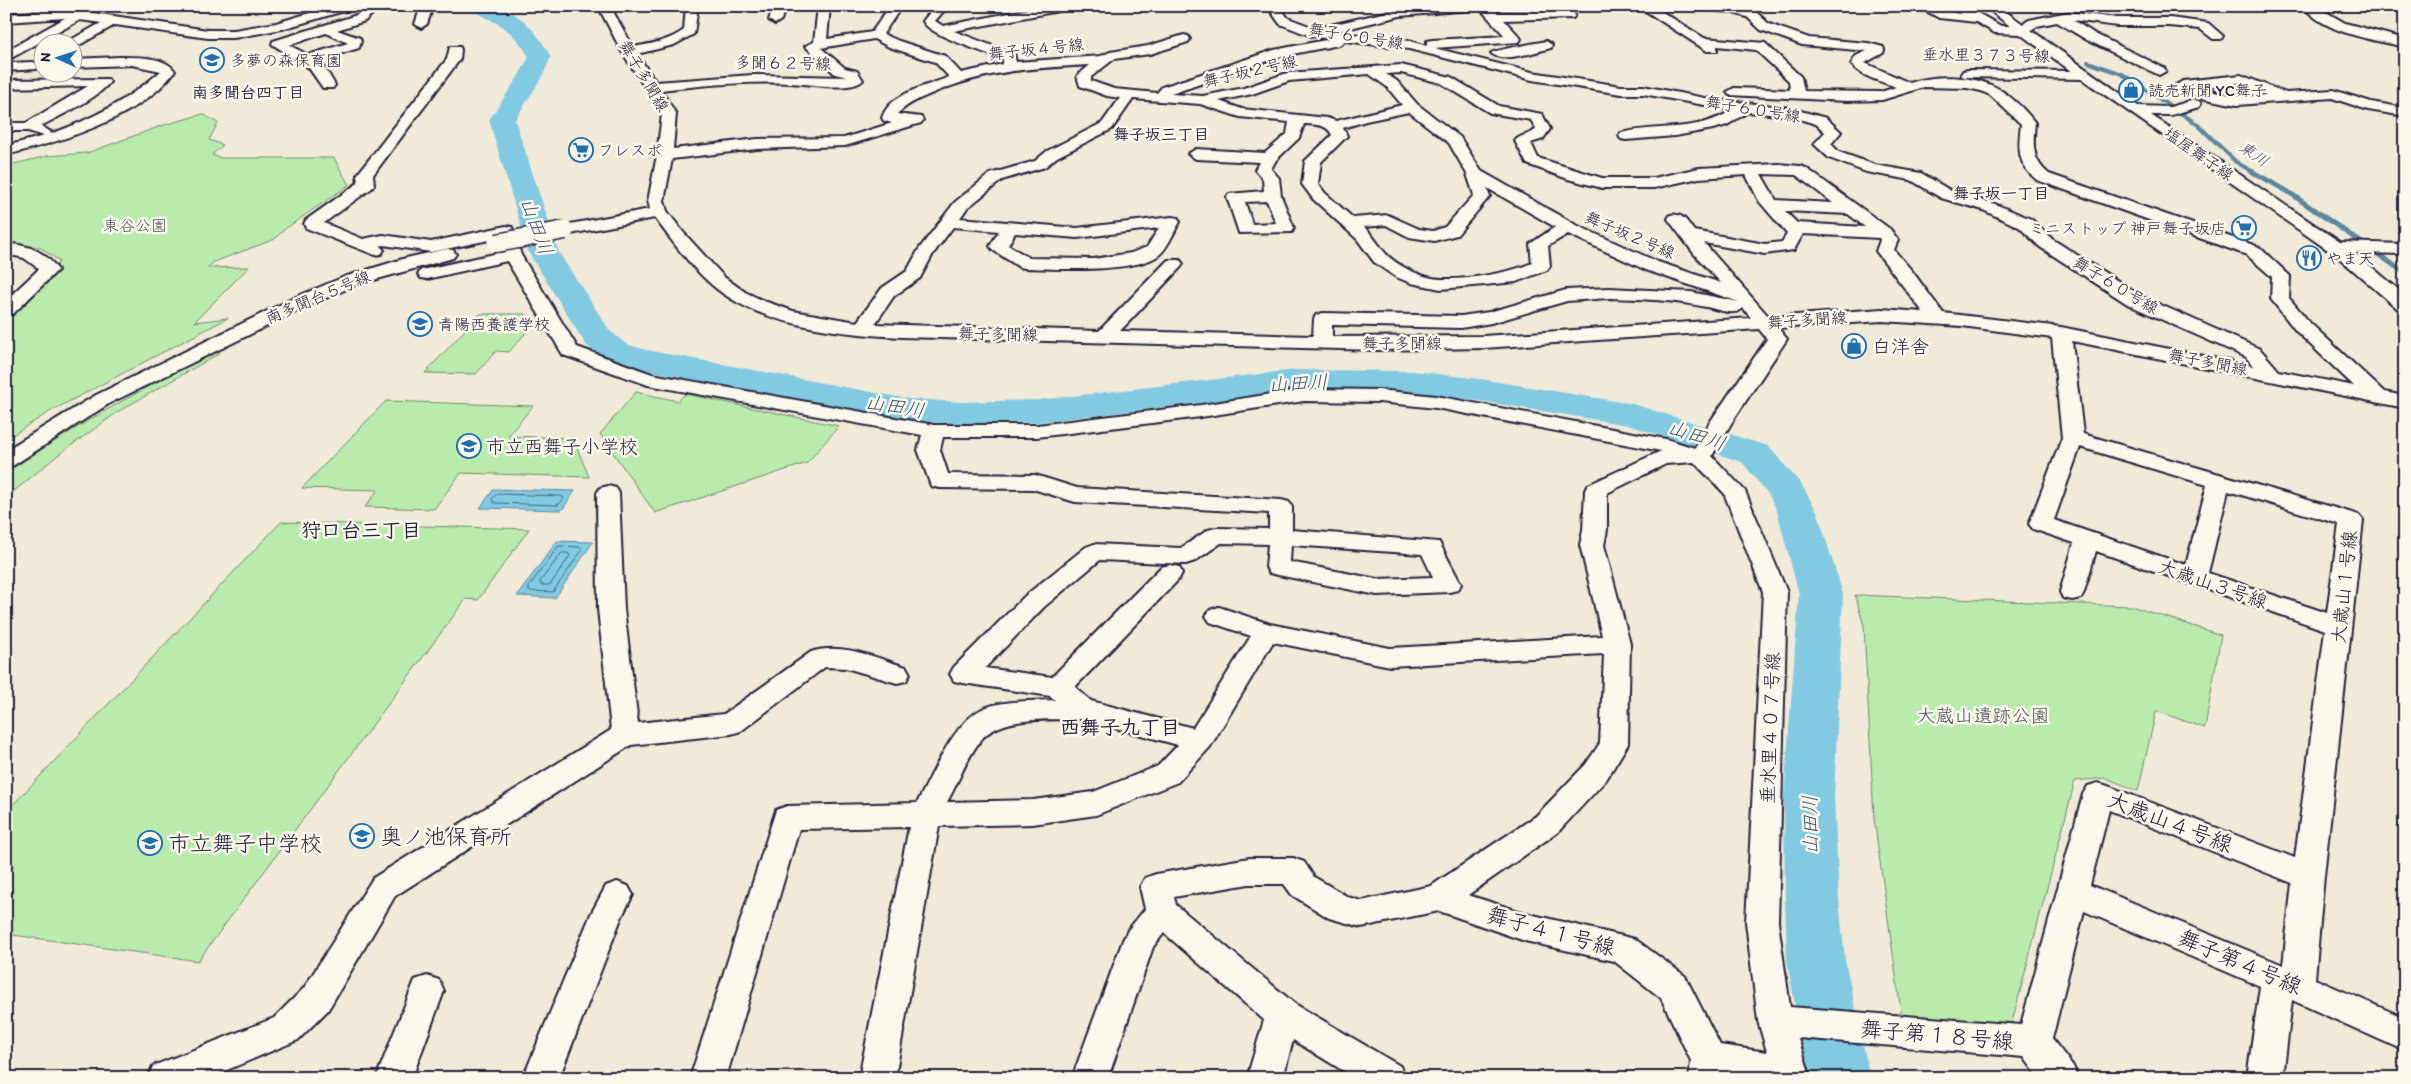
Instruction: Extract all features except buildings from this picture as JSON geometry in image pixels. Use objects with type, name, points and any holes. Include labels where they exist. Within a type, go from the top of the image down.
[{"type":"street","points":[[6,18],[52,14],[80,16],[208,34],[234,34],[278,26],[347,6]]},
{"type":"street","points":[[328,85],[324,74],[306,60],[278,44],[361,18],[374,6]]},
{"type":"street","points":[[421,24],[427,6]]},
{"type":"street","name":"舞子多聞線","points":[[604,6],[669,114],[665,155],[656,201],[659,212],[677,236],[718,281],[739,296],[757,305],[789,316],[862,329],[970,334],[1322,342],[1482,342],[1761,317],[1882,315],[1937,318],[2061,333],[2405,402]]},
{"type":"street","points":[[630,52],[659,46],[684,36],[690,30],[692,6]]},
{"type":"street","points":[[775,20],[780,6]]},
{"type":"street","points":[[824,6],[816,44],[876,35],[894,44],[940,59],[958,78]]},
{"type":"street","points":[[876,35],[896,6]]},
{"type":"street","points":[[942,6],[929,20],[930,24],[959,39],[1009,57],[1010,66]]},
{"type":"street","points":[[942,30],[1064,6]]},
{"type":"street","name":"舞子６０号線","points":[[1273,6],[1284,20],[1315,32],[1410,45],[1483,66],[1621,90],[1643,90],[1745,107],[1790,112],[1822,121],[1834,132],[1822,144],[1834,155],[1872,169],[1915,176],[1947,195],[1989,207],[2025,223],[2046,243],[2136,301],[2253,354],[2272,375]]},
{"type":"street","points":[[1315,32],[1410,11],[1469,6]]},
{"type":"street","points":[[1410,45],[1515,39],[1484,6]]},
{"type":"street","points":[[1644,6],[1713,49]]},
{"type":"street","points":[[1703,6],[1731,8],[1751,14],[1765,27],[1808,42],[1873,48],[1878,50],[1861,59],[1858,64],[1868,71],[1908,87]]},
{"type":"street","points":[[1923,6],[1943,15],[1981,20]]},
{"type":"street","points":[[1956,6],[1999,30],[2023,30],[2033,23],[2080,11],[2118,22],[2170,22],[2204,26],[2217,36]]},
{"type":"street","name":"塩屋舞子線","points":[[1990,6],[2085,75],[2397,289],[2405,304]]},
{"type":"street","points":[[2309,6],[2315,13],[2332,22],[2405,43]]},
{"type":"street","points":[[1494,16],[1568,13]]},
{"type":"street","points":[[6,57],[80,16]]},
{"type":"street","points":[[2054,17],[2073,23],[2086,34],[2138,58],[2159,71]]},
{"type":"street","points":[[82,39],[112,21]]},
{"type":"street","points":[[306,60],[354,45],[355,42],[332,32]]},
{"type":"street","name":"舞子坂２号線","points":[[1160,98],[1167,90],[1279,53],[1351,38]]},
{"type":"street","points":[[1104,60],[1110,56],[1150,50],[1184,39]]},
{"type":"street","points":[[1698,41],[1760,46],[1796,80],[1797,94]]},
{"type":"street","name":"多聞６２号線","points":[[652,87],[722,79],[804,79],[845,82],[856,80],[852,74],[840,71],[816,44]]},
{"type":"street","points":[[1446,54],[1512,53],[1546,45]]},
{"type":"street","points":[[412,262],[312,224],[366,185],[365,175],[453,59],[455,50]]},
{"type":"street","name":"舞子坂４号線","points":[[665,155],[757,144],[845,142],[916,120],[889,118],[891,111],[904,100],[958,78],[1010,66],[1104,60]]},
{"type":"street","name":"舞子坂４号線","points":[[1104,60],[1084,76],[1085,83],[1097,89],[1128,96]]},
{"type":"street","points":[[6,151],[56,137],[106,116],[158,81],[168,71],[166,68],[156,64],[137,62],[82,63]]},
{"type":"street","points":[[6,67],[32,66]]},
{"type":"street","points":[[1372,70],[1401,69],[1446,80],[1495,110],[1537,117],[1543,129],[1538,136],[1522,141],[1532,161],[1602,183],[1654,183],[1699,173],[1751,170],[1779,169],[1800,172],[1884,234],[1889,240],[1885,251],[1906,275],[1937,318]]},
{"type":"street","name":"舞子坂２号線","points":[[1160,98],[1203,100],[1240,93],[1287,77],[1372,70],[1392,84],[1412,107],[1455,140],[1476,174],[1570,228],[1652,266],[1744,297]]},
{"type":"street","name":"垂水里３７３号線","points":[[1887,77],[1918,72],[2007,76],[2039,74],[2085,75]]},
{"type":"street","points":[[2283,97],[2241,79],[2183,85],[2206,95],[2237,100],[2333,94],[2368,106],[2405,112]]},
{"type":"street","points":[[6,84],[103,82],[87,94],[29,127]]},
{"type":"street","points":[[1643,90],[1882,96],[1923,83],[1945,82],[1985,87],[1995,92],[2028,124],[2026,147],[2029,164],[2037,173],[2253,251],[2281,276],[2280,299],[2303,327],[2378,397]]},
{"type":"street","points":[[1596,85],[1604,99]]},
{"type":"street","points":[[862,329],[888,292],[914,274],[925,252],[961,205],[996,177],[1040,164],[1052,154],[1107,126],[1128,96],[1160,98]]},
{"type":"street","points":[[1203,100],[1240,113],[1327,122],[1335,126],[1340,136],[1313,161],[1310,184],[1348,223],[1363,235],[1380,258],[1402,273],[1416,279],[1440,284],[1516,277],[1541,266],[1540,244],[1561,231],[1570,228]]},
{"type":"street","points":[[2136,110],[2175,110],[2194,104]]},
{"type":"street","points":[[1335,126],[1363,117],[1412,107]]},
{"type":"street","points":[[1626,136],[1722,122],[1745,107]]},
{"type":"street","points":[[1273,196],[1235,197],[1245,229],[1286,228],[1273,196],[1271,178],[1263,170],[1269,158],[1294,135],[1295,125],[1301,119]]},
{"type":"street","points":[[6,126],[29,127],[56,137]]},
{"type":"street","points":[[1196,154],[1269,158]]},
{"type":"street","points":[[1688,234],[1765,249],[1788,246],[1794,234],[1792,228],[1765,198],[1751,170]]},
{"type":"street","points":[[1348,223],[1388,220],[1416,233],[1434,236],[1451,231],[1463,215],[1482,196],[1476,174]]},
{"type":"street","points":[[1771,205],[1849,209]]},
{"type":"street","name":"南多聞台５号線","points":[[6,460],[103,399],[222,340],[350,281],[412,262],[505,249],[565,230],[659,212]]},
{"type":"street","points":[[1676,219],[1761,317],[1777,340],[1721,422],[1701,456]]},
{"type":"street","points":[[949,222],[1077,233],[1172,222],[1153,251],[1134,258],[1093,264],[1025,263],[999,246],[1009,228]]},
{"type":"street","points":[[1792,228],[1884,234]]},
{"type":"street","points":[[362,244],[383,240],[431,247],[506,231],[505,249],[570,351],[648,379],[934,431],[1037,431],[1304,396],[1379,396],[1436,402],[1657,443],[1701,456]]},
{"type":"street","points":[[2336,247],[2405,249]]},
{"type":"street","points":[[6,249],[16,248],[41,258],[49,270],[32,288],[6,310]]},
{"type":"street","points":[[350,281],[376,286],[469,263],[505,249]]},
{"type":"street","points":[[1105,336],[1174,264]]},
{"type":"street","points":[[6,290],[32,288]]},
{"type":"street","points":[[1322,342],[1322,319],[1460,322],[1492,317],[1566,296],[1583,295],[1653,294],[1691,298],[1761,317]]},
{"type":"street","points":[[2061,333],[2073,438]]},
{"type":"street","points":[[934,431],[929,450],[938,482],[1035,482],[1075,495],[1281,507],[1280,537],[1278,567],[1378,587],[1449,584],[1430,547],[1280,537],[1216,535],[1186,556],[1094,552],[1035,601],[963,674],[1058,687],[1082,709]]},
{"type":"street","name":"大歳山１号線","points":[[2073,438],[2351,520],[2340,626],[2308,876],[2288,982],[2265,1078]]},
{"type":"street","name":"大歳山３号線","points":[[2073,438],[2041,524],[2340,626]]},
{"type":"street","points":[[1387,1078],[1283,1015],[1162,912],[1156,888],[1249,871],[1293,871],[1303,886],[1332,905],[1340,909],[1362,914],[1439,898],[1546,824],[1596,772],[1614,744],[1617,644],[1592,545],[1596,530],[1596,490],[1662,457],[1701,456]]},
{"type":"street","name":"垂水里４０７号線","points":[[1701,456],[1734,490],[1775,592],[1762,922],[1775,1021],[1791,1072],[1708,1069]]},
{"type":"street","points":[[2194,577],[2219,481]]},
{"type":"street","points":[[608,493],[611,609],[625,736]]},
{"type":"street","points":[[2072,592],[2087,540]]},
{"type":"street","points":[[1058,687],[1170,573]]},
{"type":"street","points":[[1219,616],[1266,632],[1390,658],[1617,644]]},
{"type":"street","points":[[708,1078],[787,818],[1033,812],[1096,803],[1168,774],[1200,740],[1266,632]]},
{"type":"street","points":[[166,1078],[286,1029],[316,999],[384,888],[438,851],[625,736],[731,724],[820,658],[847,659],[897,674]]},
{"type":"street","points":[[877,1078],[926,814],[970,733],[992,716],[1031,711],[1082,709],[1200,740]]},
{"type":"street","name":"大歳山４号線","points":[[2073,892],[2098,794],[2308,876]]},
{"type":"street","name":"舞子第１８号線","points":[[1775,1021],[1888,1032],[2034,1042],[2073,892]]},
{"type":"street","name":"舞子第４号線","points":[[2073,892],[2288,982],[2405,1035]]},
{"type":"street","points":[[541,1078],[607,914],[617,895]]},
{"type":"street","name":"舞子４１号線","points":[[1439,898],[1525,927],[1623,949],[1673,987],[1708,1069]]},
{"type":"street","points":[[1090,1078],[1139,940],[1162,912]]},
{"type":"street","points":[[394,1078],[427,991]]},
{"type":"street","points":[[1265,1078],[1283,1015]]},
{"type":"street","points":[[2034,1042],[2060,1078]]},
{"type":"green space","name":"東谷公園","points":[[203,114],[218,123],[209,140],[223,145],[212,155],[221,158],[334,158],[349,185],[282,231],[275,239],[214,262],[207,268],[249,267],[194,322],[228,318],[51,411],[6,439],[6,320],[51,280],[59,261],[40,247],[6,244],[6,166],[47,156],[87,153],[161,126]]},
{"type":"green space","points":[[480,314],[526,314],[529,329],[509,352],[496,351],[476,374],[425,373]]},
{"type":"green space","points":[[214,353],[220,353],[119,411],[58,455],[6,498],[6,473],[11,469],[111,408],[162,379]]},
{"type":"green space","points":[[636,392],[678,401],[685,394],[839,426],[807,463],[655,513],[600,434]]},
{"type":"green space","points":[[386,401],[533,406],[508,436],[573,438],[589,477],[461,473],[434,509],[365,507],[378,490],[302,488]]},
{"type":"green space","name":"市立舞子中学校","points":[[281,522],[529,529],[478,600],[466,599],[198,961],[6,934],[6,812]]},
{"type":"green space","name":"大蔵山遺跡公園","points":[[1855,595],[2131,606],[2221,635],[2205,728],[2156,711],[2138,791],[2106,778],[2075,781],[2011,1026],[1902,1018],[1874,819],[1864,626]]},
{"type":"water","points":[[494,489],[575,491],[562,510],[480,508]]},
{"type":"water","points":[[557,541],[593,542],[555,598],[517,596]]},
{"type":"waterway","name":"山田川","points":[[476,6],[497,14],[514,24],[528,38],[540,57],[530,77],[502,120],[544,253],[598,338],[614,351],[640,359],[909,410],[961,413],[1038,411],[1295,381],[1367,380],[1413,382],[1480,390],[1537,401],[1633,415],[1755,454],[1787,492],[1797,511],[1821,594],[1809,797],[1812,899],[1816,960],[1839,1078]]},
{"type":"waterway","name":"東川","points":[[2088,62],[2122,74],[2142,87],[2197,124],[2236,162],[2253,172]]},
{"type":"waterway","name":"東川","points":[[2251,171],[2287,191],[2405,273]]},
{"type":"place","name":"多夢の森保育園","points":[[212,60]]},
{"type":"place","name":"読売新聞 YC舞子","points":[[2131,90]]},
{"type":"place","name":"フレスポ","points":[[581,150]]},
{"type":"place","name":"ミニストップ 神戸舞子坂店","points":[[2244,228]]},
{"type":"place","name":"やま天","points":[[2309,258]]},
{"type":"place","name":"青陽西養護学校","points":[[420,324]]},
{"type":"place","name":"白洋舎","points":[[1854,346]]},
{"type":"place","name":"市立西舞子小学校","points":[[469,446]]},
{"type":"place","name":"奥ノ池保育所","points":[[362,836]]},
{"type":"place","name":"市立舞子中学校","points":[[150,843]]},
{"type":"district","name":"南多聞台四丁目","points":[[248,92]]},
{"type":"district","name":"舞子坂三丁目","points":[[1161,134]]},
{"type":"district","name":"舞子坂一丁目","points":[[2001,193]]},
{"type":"district","name":"狩口台三丁目","points":[[361,530]]},
{"type":"district","name":"西舞子九丁目","points":[[1120,727]]}]
